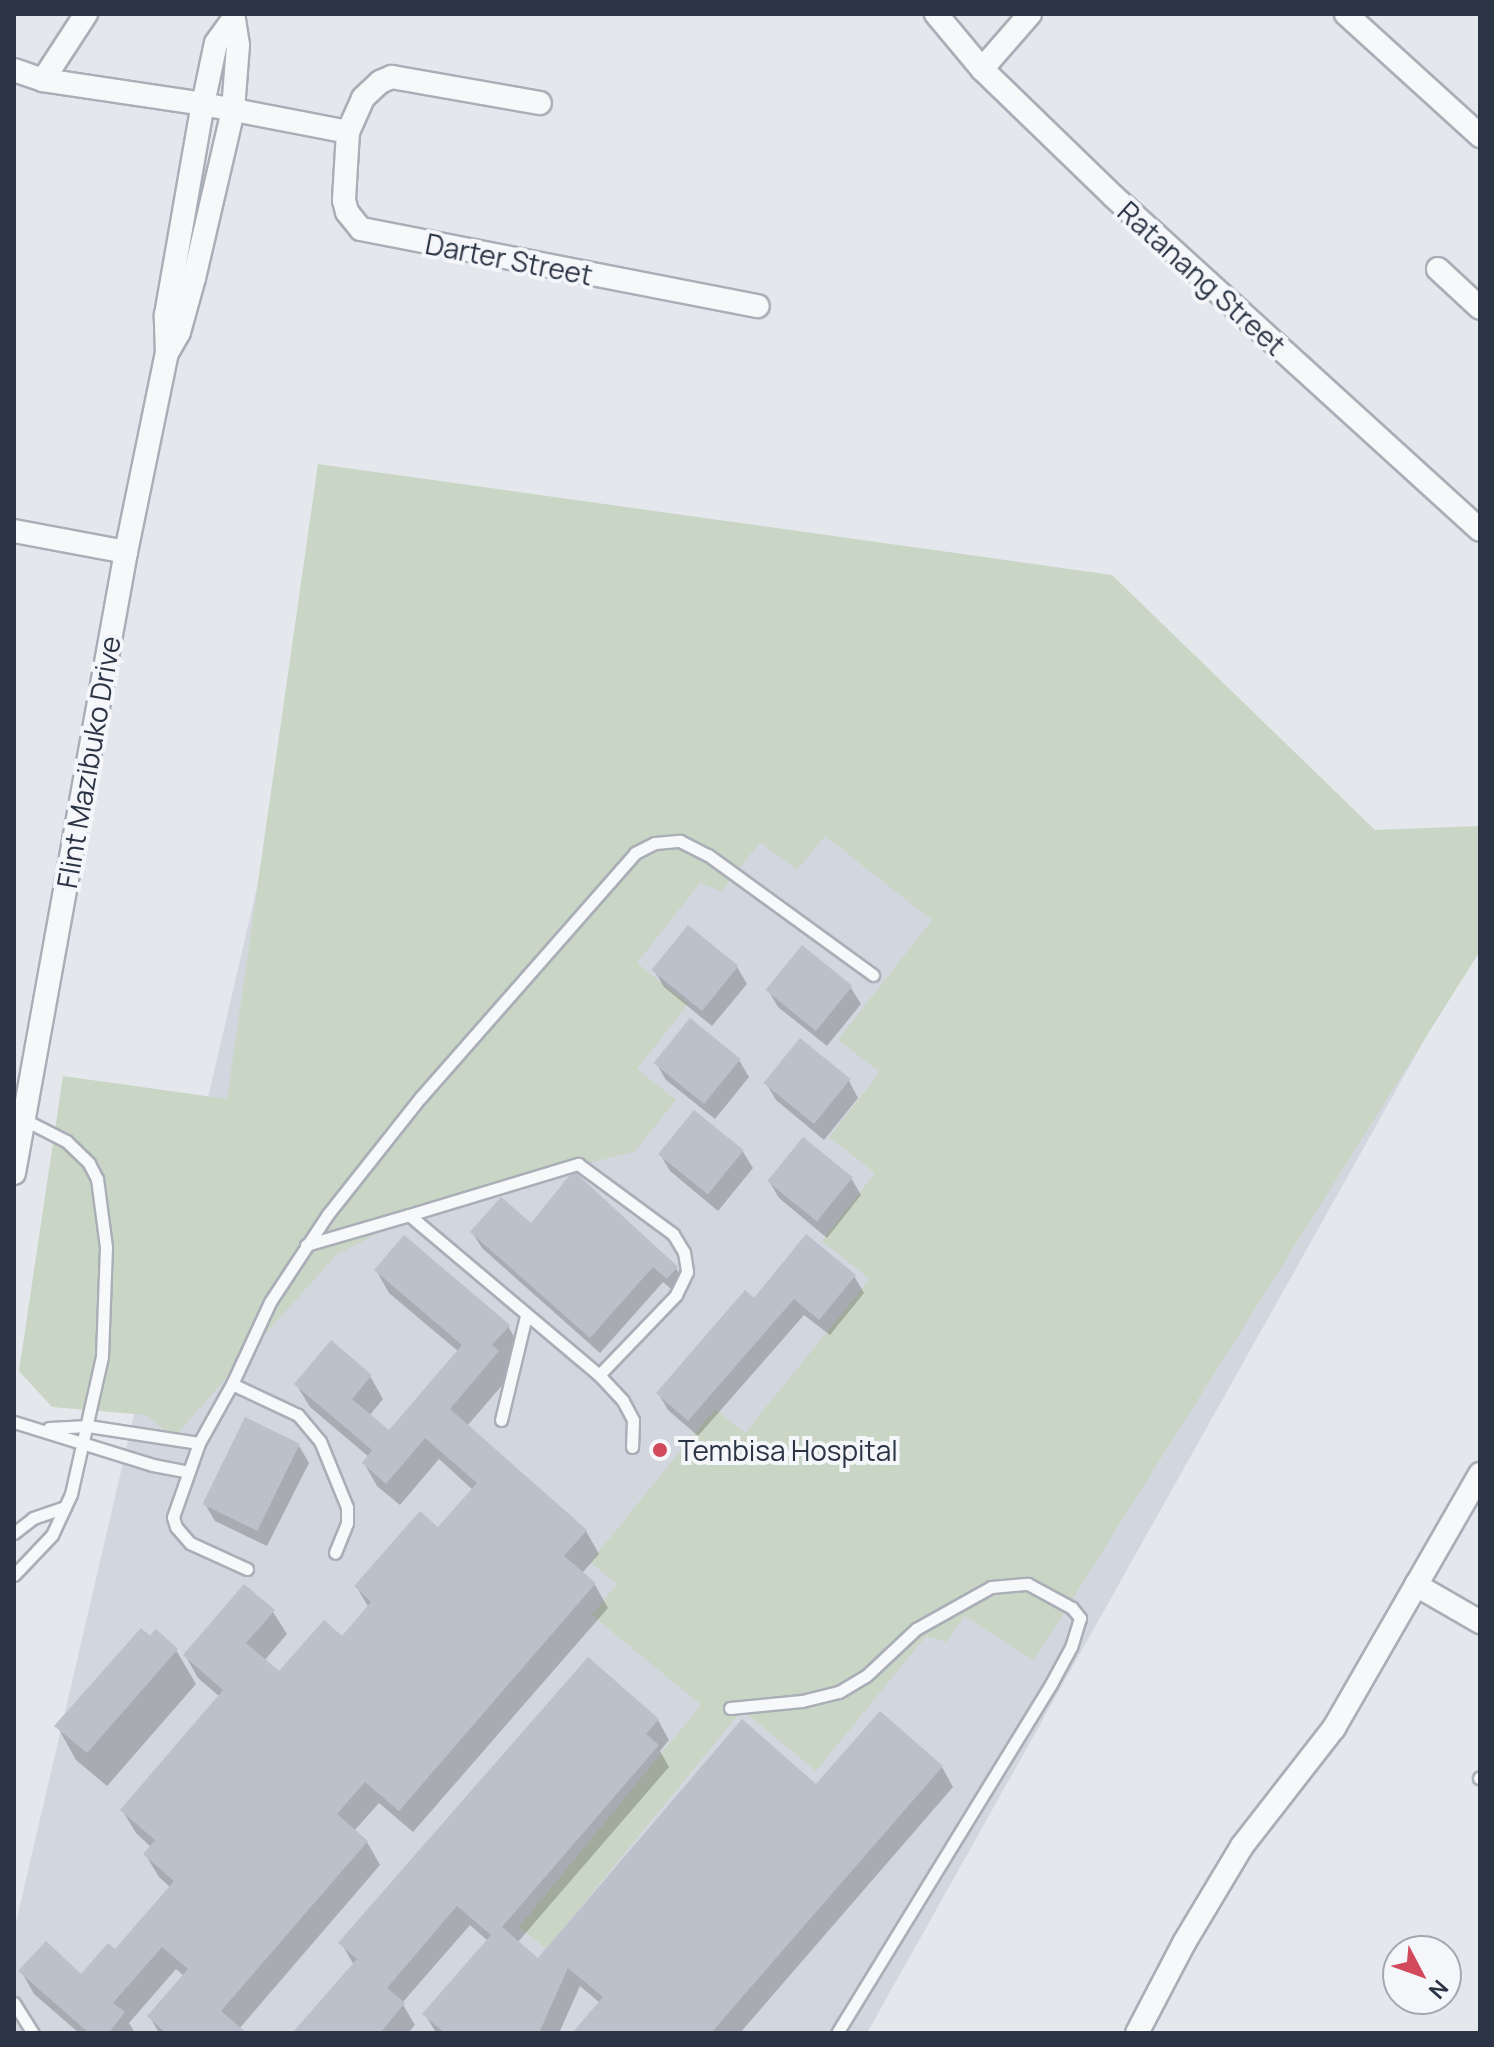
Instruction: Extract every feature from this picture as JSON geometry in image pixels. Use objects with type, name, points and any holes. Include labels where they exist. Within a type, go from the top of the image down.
[{"type":"street","points":[[43,80],[86,14]]},
{"type":"street","name":"Ratanang Street","points":[[936,14],[982,69],[1125,207],[1480,530]]},
{"type":"street","points":[[982,69],[1030,14]]},
{"type":"street","points":[[1346,14],[1480,136]]},
{"type":"street","name":"Flint Mazibuko Drive","points":[[167,353],[164,331],[203,104],[216,43],[232,18]]},
{"type":"street","name":"Flint Mazibuko Drive","points":[[14,1173],[126,552],[167,353],[179,332],[194,278],[233,110],[238,45],[232,18]]},
{"type":"street","points":[[14,70],[43,80],[203,104],[348,132]]},
{"type":"street","name":"Darter Street","points":[[540,103],[392,77],[380,82],[363,98],[348,132],[344,200],[347,212],[361,229],[758,306]]},
{"type":"street","points":[[1438,269],[1480,308]]},
{"type":"street","points":[[14,531],[126,552]]},
{"type":"street","points":[[1137,2033],[1184,1943],[1242,1846],[1334,1728],[1480,1474]]},
{"type":"street","points":[[1416,1585],[1480,1622]]},
{"type":"lane","points":[[247,1569],[190,1543],[176,1527],[176,1502],[199,1443],[232,1384],[270,1302],[306,1245],[420,1098],[635,853],[655,843],[680,841],[708,855],[873,975]]},
{"type":"lane","points":[[14,1575],[43,1548],[65,1507],[88,1426],[102,1356],[106,1247],[97,1179],[79,1151],[23,1119]]},
{"type":"lane","points":[[306,1245],[578,1164],[673,1234],[684,1252],[687,1272],[676,1295],[599,1375]]},
{"type":"lane","points":[[409,1215],[599,1375],[623,1401],[633,1420],[632,1447]]},
{"type":"lane","points":[[501,1420],[526,1316]]},
{"type":"lane","points":[[232,1384],[298,1415],[320,1441],[347,1507],[347,1523],[335,1553]]},
{"type":"lane","points":[[14,1422],[188,1472]]},
{"type":"lane","points":[[43,1428],[88,1426],[199,1443]]},
{"type":"lane","points":[[14,1533],[33,1518],[65,1507]]},
{"type":"lane","points":[[730,1708],[802,1701],[839,1692],[866,1676],[916,1629],[991,1587],[1028,1584],[1072,1608],[1080,1618],[1071,1647],[1051,1684],[837,2033]]},
{"type":"lane","points":[[14,2003],[35,2031]]},
{"type":"shaded area","name":"Tembisa Hospital","points":[[346,505],[1464,969],[867,2033],[14,2033],[14,1931]]},
{"type":"green space","points":[[318,464],[1112,575],[1375,830],[1480,826],[1480,951],[1034,1660],[964,1616],[947,1642],[926,1636],[816,1771],[742,1710],[546,1949],[519,1927],[701,1705],[592,1615],[617,1584],[590,1562],[715,1409],[745,1433],[870,1279],[822,1241],[875,1173],[829,1137],[880,1072],[838,1040],[932,920],[825,836],[797,870],[760,842],[722,891],[700,883],[637,963],[688,1004],[637,1069],[676,1100],[635,1151],[431,1206],[336,1255],[173,1438],[147,1415],[52,1407],[19,1371],[63,1076],[227,1099]]},
{"type":"building","points":[[688,925],[739,966],[702,1011],[651,970]]},
{"type":"building","points":[[802,945],[853,986],[816,1031],[765,990]]},
{"type":"building","points":[[690,1018],[741,1059],[704,1104],[653,1063]]},
{"type":"building","points":[[800,1038],[851,1079],[814,1124],[763,1083]]},
{"type":"building","points":[[694,1110],[744,1150],[708,1195],[658,1154]]},
{"type":"building","points":[[803,1137],[853,1177],[817,1222],[767,1181]]},
{"type":"building","points":[[576,1173],[678,1267],[667,1279],[653,1267],[590,1338],[470,1232],[501,1197],[531,1223],[569,1176]]},
{"type":"building","points":[[806,1234],[856,1275],[819,1320],[794,1299],[688,1421],[656,1393],[745,1290],[754,1298]]},
{"type":"building","points":[[404,1235],[510,1325],[492,1345],[499,1351],[450,1409],[587,1530],[564,1556],[596,1583],[399,1811],[365,1782],[337,1814],[368,1841],[221,2011],[247,2033],[166,2033],[147,2016],[188,1969],[162,1947],[113,2003],[125,2012],[109,2033],[89,2033],[18,1971],[46,1941],[81,1974],[108,1943],[115,1949],[174,1881],[143,1854],[155,1840],[120,1810],[223,1690],[183,1655],[244,1584],[275,1610],[246,1643],[279,1671],[324,1620],[342,1636],[371,1602],[354,1586],[420,1511],[438,1527],[477,1483],[425,1438],[386,1484],[362,1463],[372,1450],[294,1384],[331,1340],[372,1375],[352,1399],[389,1430],[462,1345],[374,1270]]},
{"type":"building","points":[[245,1417],[300,1444],[257,1531],[202,1504]]},
{"type":"building","points":[[141,1628],[150,1636],[156,1629],[178,1649],[87,1753],[54,1726]]},
{"type":"building","points":[[588,1657],[659,1719],[646,1734],[659,1745],[502,1927],[538,1958],[742,1719],[816,1784],[880,1711],[943,1766],[711,2033],[572,2033],[603,1997],[568,1968],[539,2033],[445,2033],[422,2014],[491,1935],[457,1906],[387,1988],[405,2003],[380,2033],[292,2033],[357,1959],[338,1943]]},
{"type":"place","name":"Tembisa Hospital","points":[[660,1450]]}]
